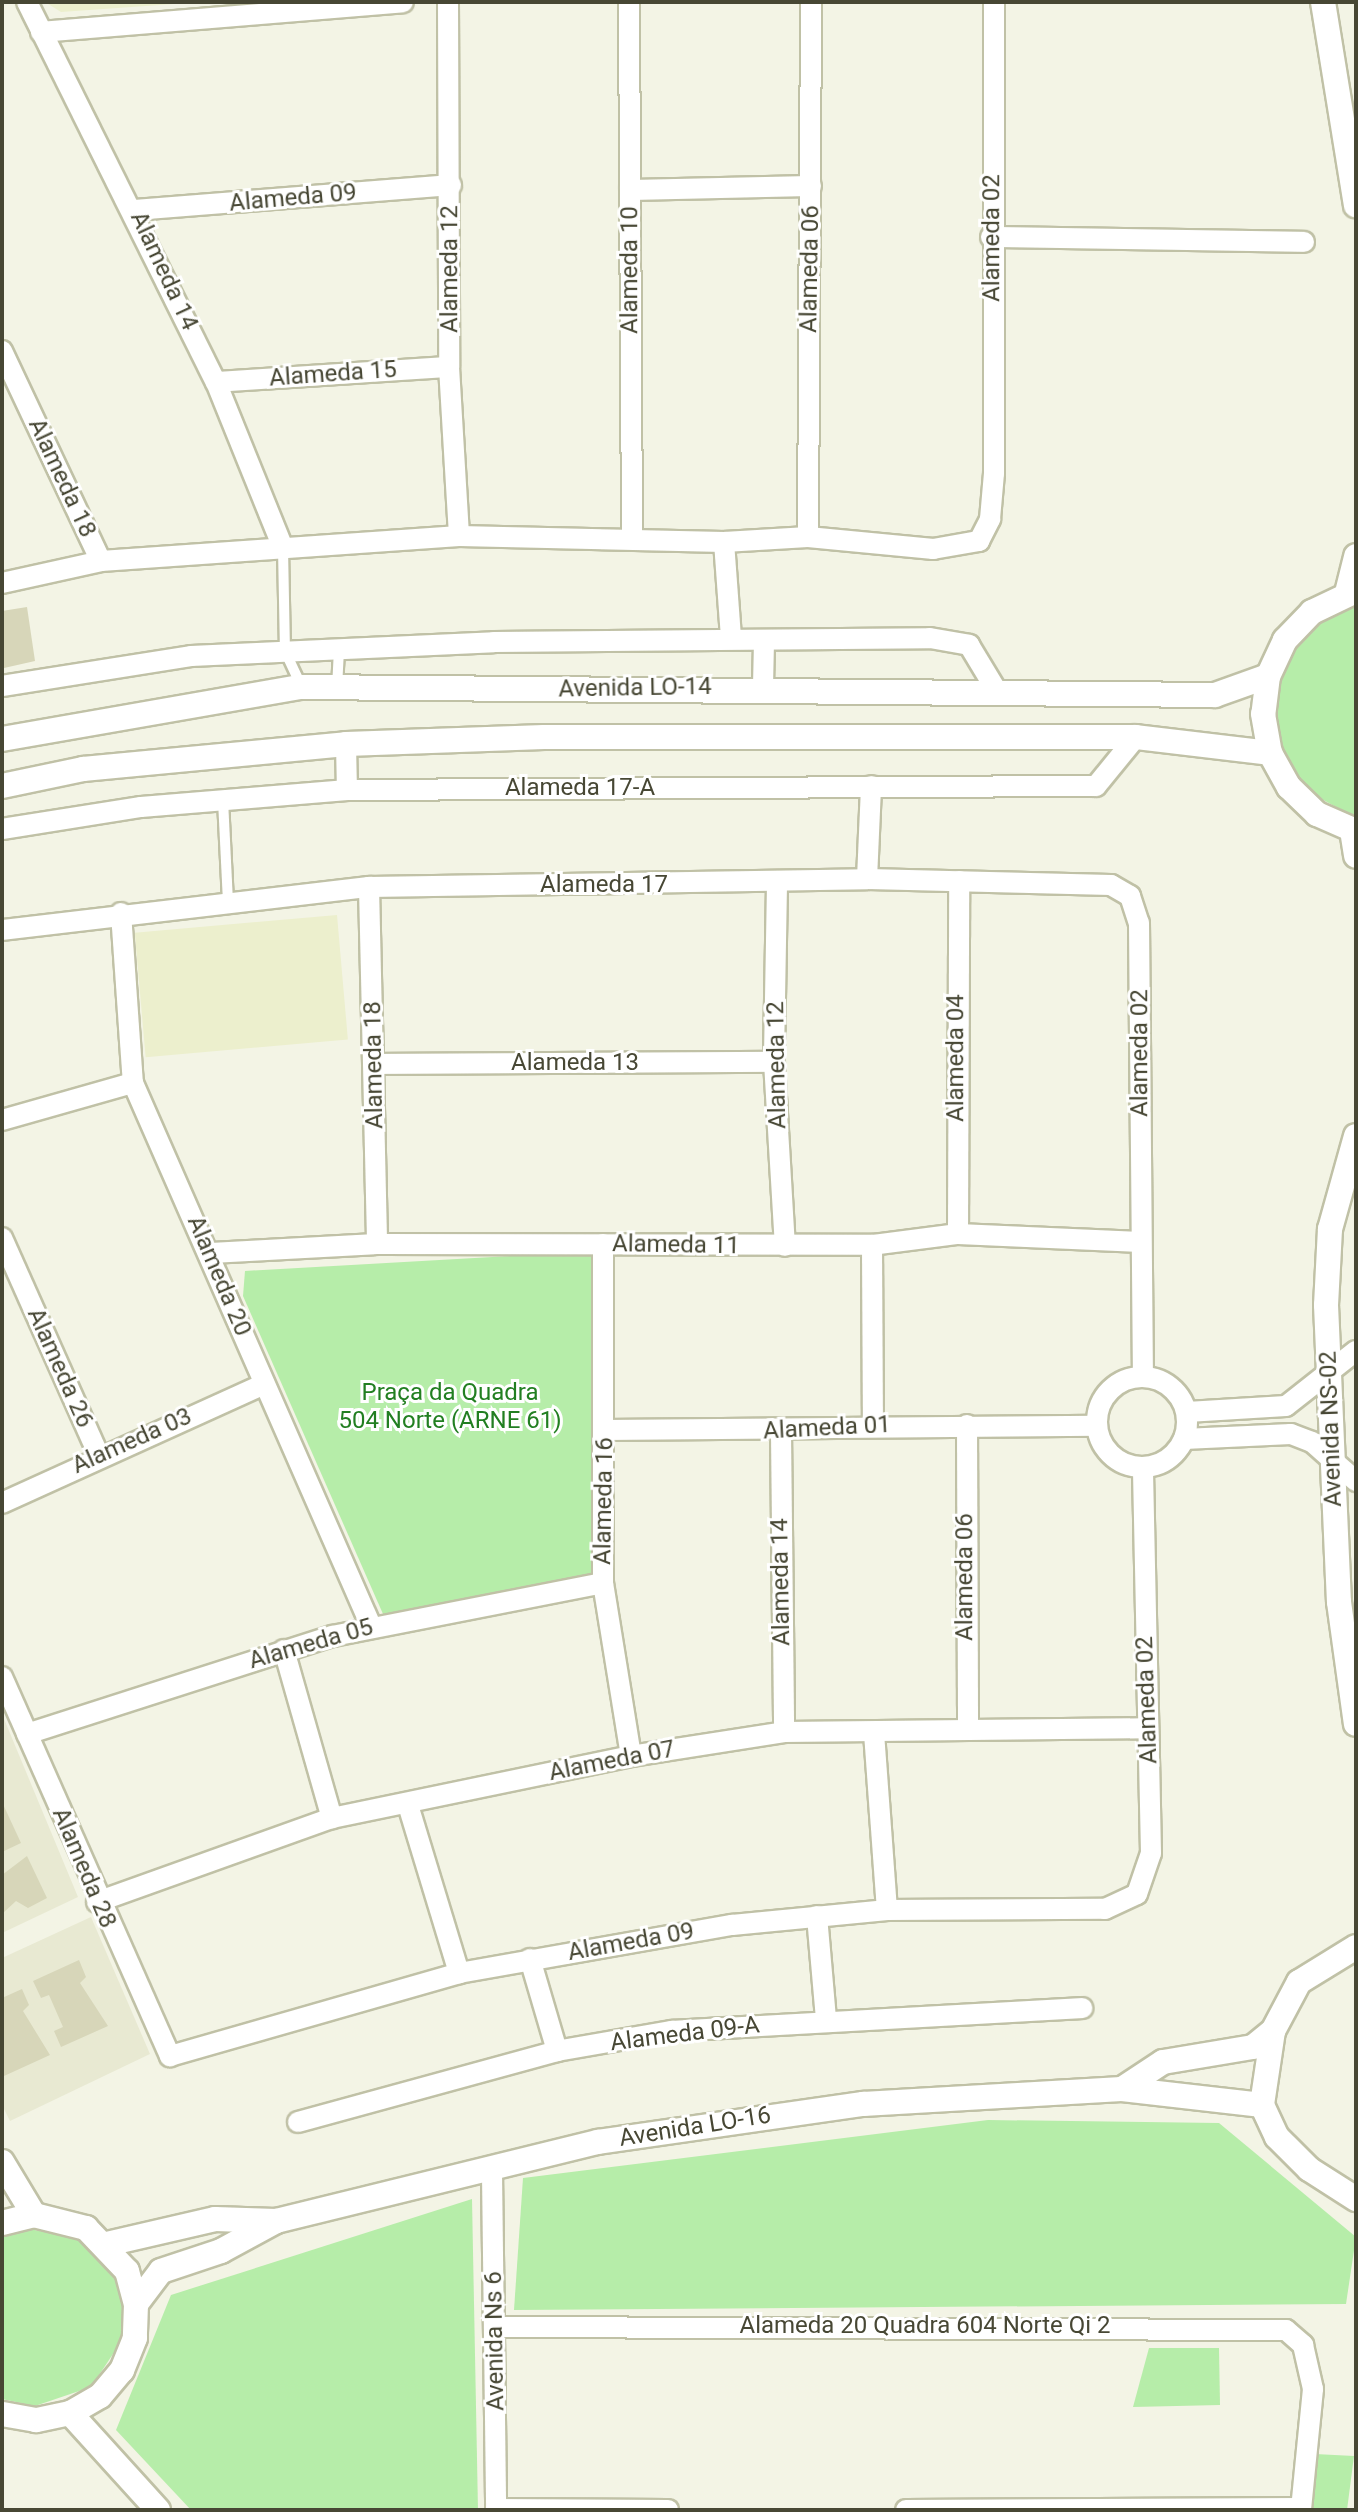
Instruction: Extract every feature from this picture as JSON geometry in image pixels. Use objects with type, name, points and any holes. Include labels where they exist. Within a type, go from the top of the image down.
[{"type":"street","name":"Alameda 14","points":[[27,2],[135,210],[216,382],[283,548]]},
{"type":"street","points":[[41,32],[403,2]]},
{"type":"street","name":"Alameda 12","points":[[448,2],[451,185],[449,367],[459,536]]},
{"type":"street","name":"Alameda 10","points":[[629,2],[632,538]]},
{"type":"street","name":"Alameda 06","points":[[808,537],[811,2]]},
{"type":"street","name":"Alameda 02","points":[[808,537],[933,549],[969,545],[986,533],[994,473],[991,237],[994,2]]},
{"type":"street","points":[[1323,2],[1356,205]]},
{"type":"street","name":"Alameda 09","points":[[135,210],[451,185]]},
{"type":"street","points":[[630,190],[811,186]]},
{"type":"street","points":[[991,237],[1304,242]]},
{"type":"street","name":"Alameda 18","points":[[2,351],[101,561]]},
{"type":"street","name":"Alameda 15","points":[[216,382],[449,367]]},
{"type":"street","points":[[2,583],[101,561],[459,536],[724,542],[808,537]]},
{"type":"street","points":[[724,542],[731,638]]},
{"type":"street","points":[[1356,556],[1351,592],[1312,612],[1285,640],[1268,676],[1263,714],[1270,753],[1308,805],[1354,830],[1356,856]]},
{"type":"street","points":[[2,686],[191,656],[285,651],[731,638],[764,641],[953,639],[982,659],[998,693]]},
{"type":"street","points":[[763,686],[764,641]]},
{"type":"street","name":"Avenida LO-14","points":[[2,739],[301,687],[337,690],[763,686],[1215,695],[1268,676]]},
{"type":"street","name":"Avenida LO-14","points":[[2,786],[83,769],[346,744],[1136,737],[1270,753]]},
{"type":"street","name":"Alameda 17-A","points":[[2,829],[223,800],[347,790],[1096,786],[1136,737]]},
{"type":"street","points":[[346,744],[347,790]]},
{"type":"street","points":[[867,879],[871,786]]},
{"type":"street","name":"Alameda 17","points":[[2,930],[121,913],[369,887],[1068,879],[1123,890],[1134,901],[1140,968]]},
{"type":"street","name":"Alameda 04","points":[[958,1234],[959,881]]},
{"type":"street","name":"Alameda 12","points":[[777,884],[774,1062],[785,1246]]},
{"type":"street","name":"Alameda 18","points":[[369,887],[377,1244]]},
{"type":"street","name":"Alameda 20","points":[[121,913],[133,1083],[211,1253],[264,1384],[371,1626]]},
{"type":"street","name":"Alameda 02","points":[[1140,968],[1143,1377]]},
{"type":"street","name":"Alameda 13","points":[[375,1064],[774,1062]]},
{"type":"street","points":[[2,1120],[133,1083]]},
{"type":"street","name":"Avenida NS-02","points":[[1356,1136],[1330,1229],[1329,1369],[1339,1602],[1356,1724]]},
{"type":"street","name":"Alameda 11","points":[[211,1253],[377,1244],[872,1245],[958,1234],[1141,1242]]},
{"type":"street","name":"Alameda 26","points":[[2,1238],[98,1454]]},
{"type":"street","name":"Alameda 16","points":[[603,1244],[603,1583],[631,1756]]},
{"type":"street","points":[[872,1245],[873,1422]]},
{"type":"street","points":[[1187,1412],[1286,1406],[1329,1369],[1356,1351]]},
{"type":"street","points":[[1143,1377],[1171,1387],[1187,1412],[1184,1439],[1168,1459],[1143,1467],[1107,1451],[1097,1426],[1105,1398],[1143,1377]]},
{"type":"street","name":"Alameda 03","points":[[2,1503],[98,1454],[264,1384]]},
{"type":"street","name":"Alameda 01","points":[[605,1430],[781,1432],[873,1422],[1097,1426]]},
{"type":"street","name":"Alameda 06","points":[[967,1425],[968,1730]]},
{"type":"street","name":"Alameda 14","points":[[781,1432],[784,1732]]},
{"type":"street","points":[[1184,1439],[1291,1434],[1331,1459],[1356,1481]]},
{"type":"street","name":"Alameda 02","points":[[1105,1909],[1124,1905],[1148,1870],[1143,1467]]},
{"type":"street","name":"Alameda 05","points":[[27,1734],[284,1650],[371,1626],[603,1583]]},
{"type":"street","points":[[284,1650],[332,1818]]},
{"type":"street","name":"Alameda 28","points":[[2,1677],[97,1902],[170,2056]]},
{"type":"street","name":"Alameda 07","points":[[97,1902],[332,1818],[408,1805],[631,1756],[784,1732],[1146,1728]]},
{"type":"street","points":[[874,1733],[887,1910]]},
{"type":"street","points":[[408,1805],[459,1973]]},
{"type":"street","name":"Alameda 09","points":[[170,2056],[459,1973],[530,1959],[817,1916],[887,1910],[1105,1909]]},
{"type":"street","points":[[817,1916],[826,2019]]},
{"type":"street","points":[[1356,1947],[1299,1982],[1273,2031],[1262,2105],[1277,2137],[1309,2169],[1356,2199]]},
{"type":"street","points":[[530,1959],[557,2051]]},
{"type":"street","name":"Alameda 09-A","points":[[298,2122],[557,2051],[672,2031],[826,2019],[1082,2008]]},
{"type":"street","name":"Avenida LO-16","points":[[1122,2089],[1163,2062],[1253,2047],[1273,2031]]},
{"type":"street","name":"Avenida LO-16","points":[[107,2244],[215,2219],[276,2221],[492,2172],[598,2142],[732,2119],[1122,2089],[1262,2105]]},
{"type":"street","points":[[2,2162],[34,2215]]},
{"type":"street","name":"Avenida Ns 6","points":[[492,2172],[496,2510]]},
{"type":"street","points":[[2,2223],[34,2215],[61,2218],[107,2244],[127,2271],[136,2304],[135,2338],[122,2370],[100,2396],[70,2413],[36,2420],[2,2414]]},
{"type":"street","name":"Avenida LO-16","points":[[136,2304],[161,2271],[221,2251],[276,2221]]},
{"type":"street","name":"Alameda 20 Quadra 604 Norte Qi 2","points":[[495,2327],[1266,2326],[1303,2345],[1313,2389],[1301,2509]]},
{"type":"street","points":[[70,2413],[158,2510]]},
{"type":"street","points":[[906,2510],[1301,2509]]},
{"type":"street","points":[[496,2510],[668,2510]]},
{"type":"lane","points":[[283,548],[285,651],[301,687]]},
{"type":"lane","points":[[337,690],[339,650]]},
{"type":"lane","points":[[223,800],[228,901]]},
{"type":"shaded area","points":[[45,2],[202,2],[61,12]]},
{"type":"shaded area","points":[[337,915],[348,1040],[146,1057],[135,933]]},
{"type":"shaded area","points":[[2,1714],[78,1897],[2,1933]]},
{"type":"shaded area","points":[[91,1917],[150,2054],[10,2121],[2,2105],[2,1958]]},
{"type":"green space","points":[[1356,602],[1356,818],[1307,791],[1282,754],[1273,710],[1282,666],[1307,629]]},
{"type":"green space","name":"Praça da Quadra 504 Norte (ARNE 61)","points":[[596,1251],[597,1574],[383,1614],[243,1296],[245,1271]]},
{"type":"green space","points":[[988,2120],[1219,2123],[1356,2237],[1346,2304],[514,2310],[523,2178]]},
{"type":"green space","points":[[472,2199],[478,2510],[191,2510],[116,2430],[171,2295]]},
{"type":"green space","points":[[24,2228],[81,2239],[118,2281],[125,2310],[123,2339],[91,2387],[35,2406],[2,2399],[2,2235]]},
{"type":"green space","points":[[1149,2348],[1219,2348],[1220,2405],[1133,2407]]},
{"type":"green space","points":[[1315,2454],[1354,2456],[1347,2510],[1305,2510]]},
{"type":"building","points":[[27,607],[35,661],[4,668],[2,611]]},
{"type":"building","points":[[2,1802],[21,1843],[2,1852]]},
{"type":"building","points":[[27,1856],[47,1898],[28,1908],[16,1901],[2,1914],[2,1875]]},
{"type":"building","points":[[79,1960],[86,1977],[80,1983],[108,2026],[61,2047],[54,2031],[63,2027],[49,1995],[41,1998],[33,1981]]},
{"type":"building","points":[[22,1989],[29,2005],[23,2011],[50,2055],[4,2076],[2,1998]]}]
